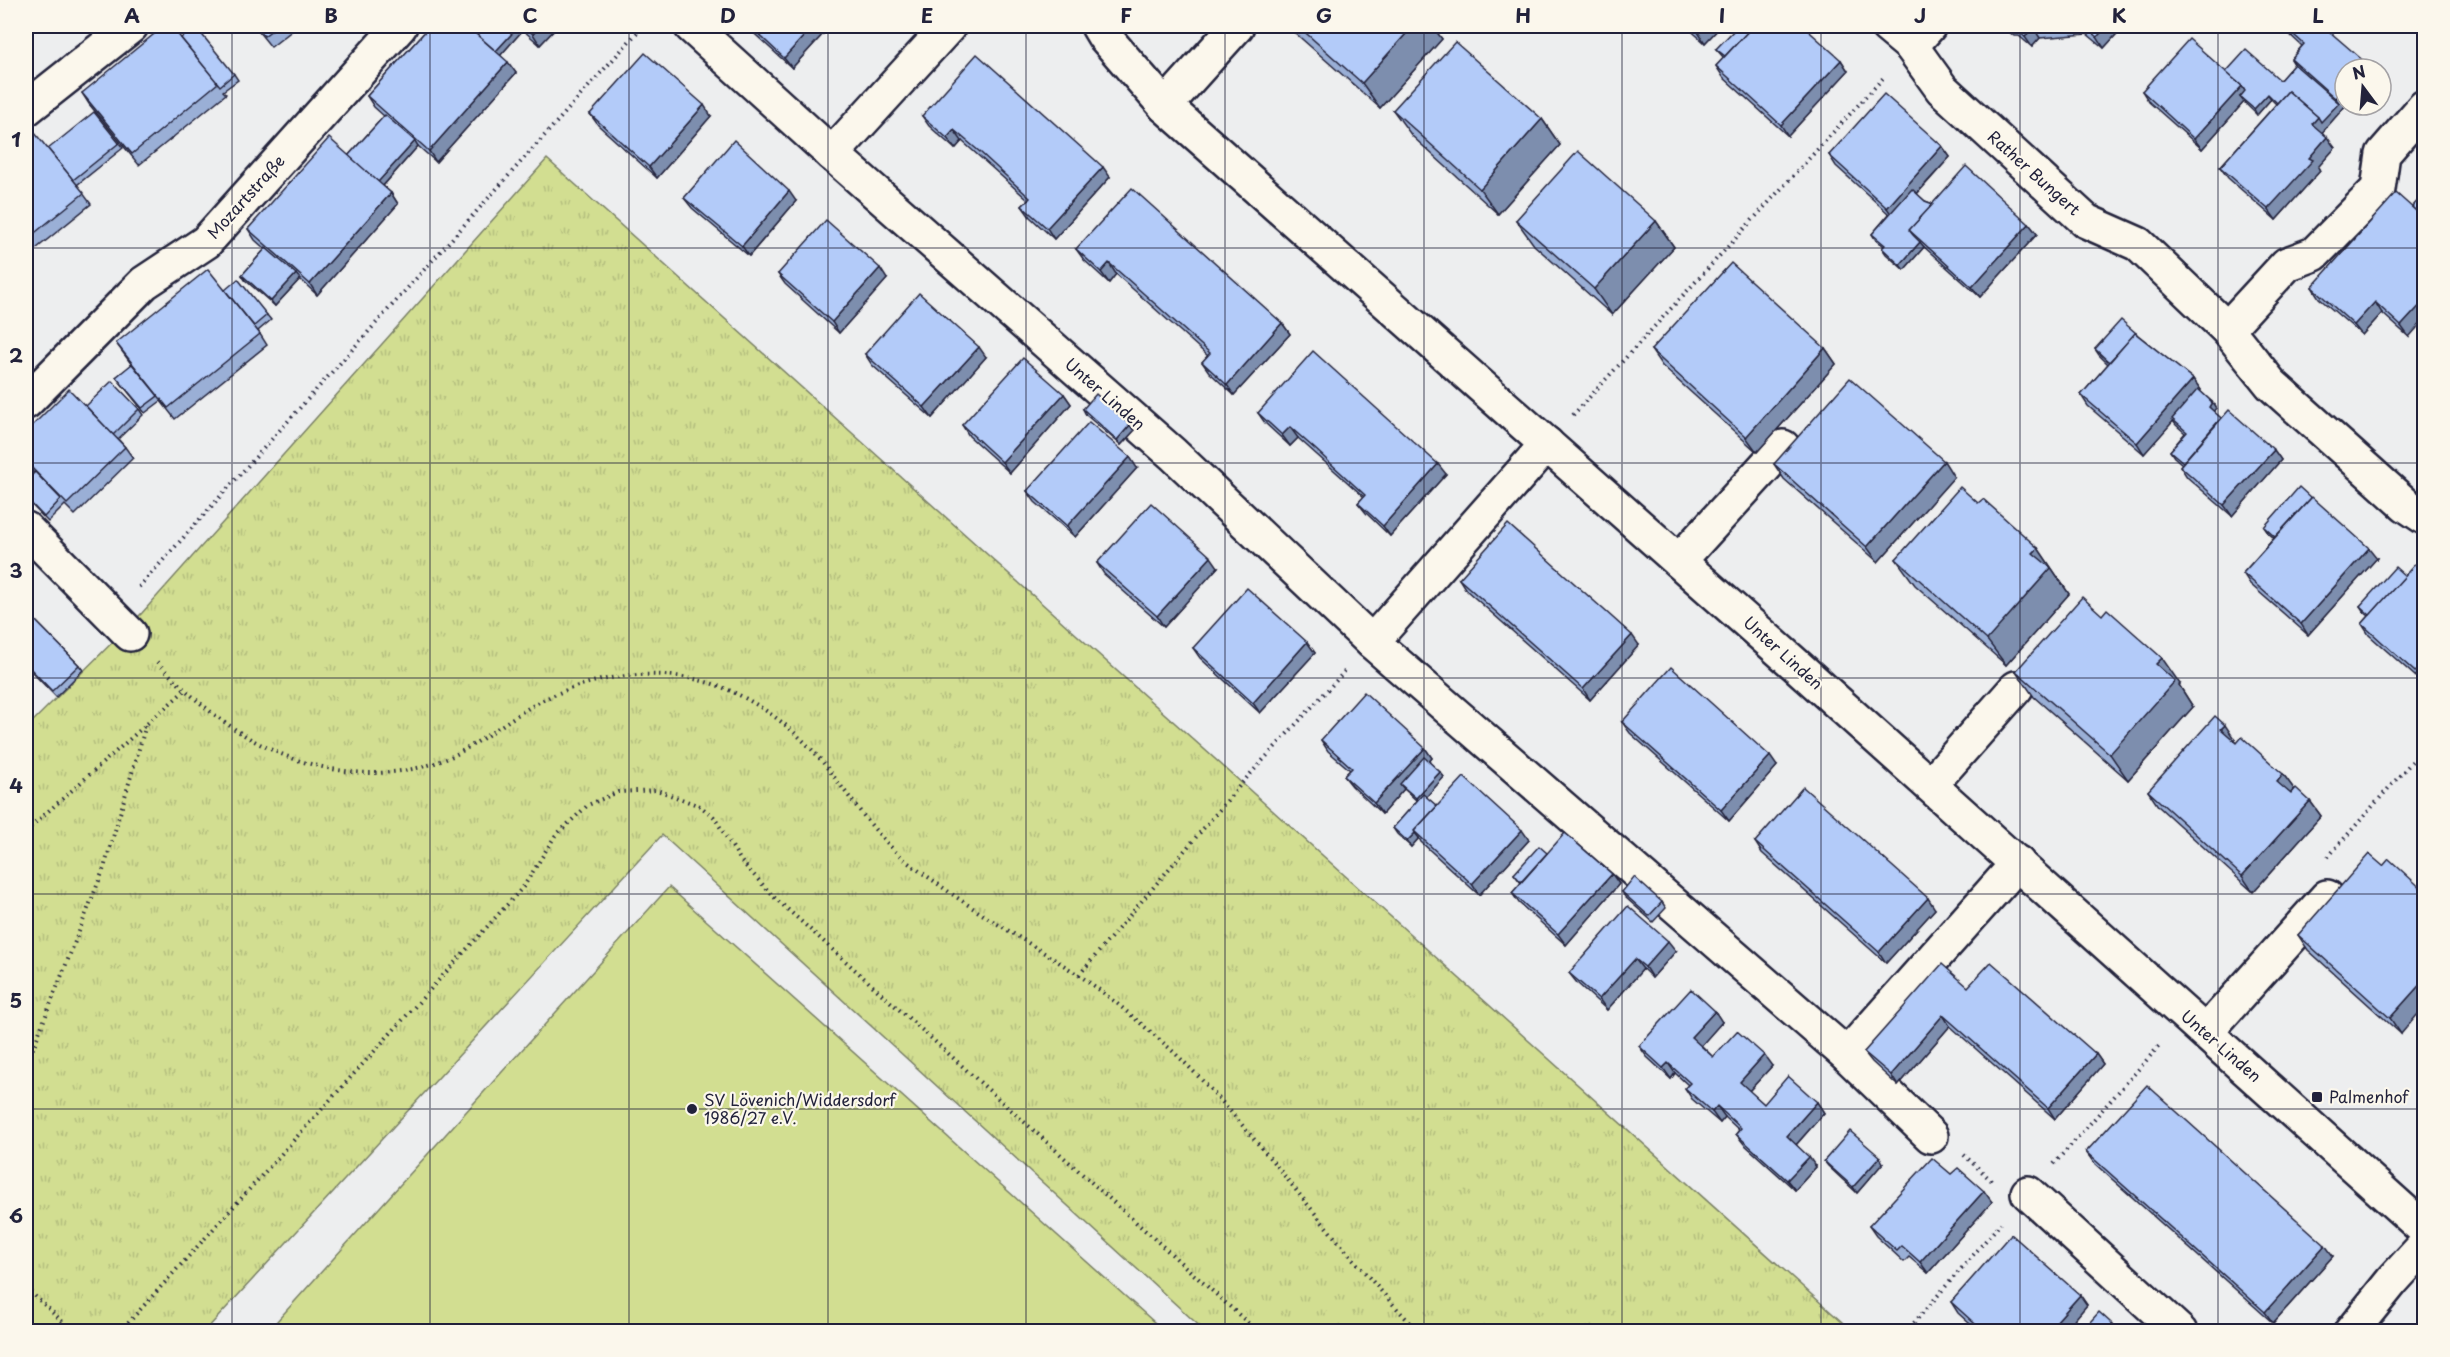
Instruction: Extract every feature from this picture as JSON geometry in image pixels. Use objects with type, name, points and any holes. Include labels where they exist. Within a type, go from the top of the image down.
[{"type":"street","points":[[26,109],[131,26]]},
{"type":"street","name":"Mozartstraße","points":[[26,402],[144,283],[206,242],[400,26]]},
{"type":"street","name":"Unter Linden","points":[[691,26],[832,154],[1173,454],[1372,642],[1847,1055],[1931,1136]]},
{"type":"street","points":[[832,154],[949,26]]},
{"type":"street","name":"Unter Linden","points":[[1098,26],[1104,36],[1165,106],[2018,863],[2424,1229]]},
{"type":"street","points":[[1165,106],[1237,26]]},
{"type":"street","name":"Rather Bungert","points":[[1909,32],[1941,89],[2086,221],[2138,244],[2227,329],[2271,384],[2406,505],[2424,517]]},
{"type":"street","points":[[2227,329],[2287,264],[2314,254],[2378,189],[2383,154],[2424,106]]},
{"type":"street","points":[[1372,642],[1547,444]]},
{"type":"street","points":[[1679,561],[1784,447]]},
{"type":"street","points":[[26,529],[121,625]]},
{"type":"street","points":[[1930,785],[2016,688]]},
{"type":"street","points":[[1847,1055],[2018,863]]},
{"type":"street","points":[[2206,1032],[2327,897]]},
{"type":"street","points":[[2028,1193],[2180,1332]]},
{"type":"street","points":[[2351,1332],[2424,1246]]},
{"type":"path","points":[[643,26],[121,625],[184,691],[230,727],[258,745],[287,758],[325,769],[372,774],[414,770],[447,758],[477,743],[529,707],[567,689],[608,679],[650,675],[704,682],[731,691],[759,706],[786,726],[818,756],[865,818],[898,854],[953,896],[1079,975],[1169,1048],[1235,1115],[1373,1284],[1419,1332]]},
{"type":"path","points":[[1547,444],[1909,32]]},
{"type":"path","points":[[1079,975],[1242,783],[1372,642]]},
{"type":"path","points":[[26,831],[184,691]]},
{"type":"path","points":[[26,1066],[104,868],[146,725]]},
{"type":"path","points":[[120,1332],[524,886],[555,836],[588,806],[618,792],[657,790],[700,806],[714,817],[741,861],[774,897],[1258,1332]]},
{"type":"path","points":[[1931,1136],[1944,1138],[1993,1182]]},
{"type":"path","points":[[26,1288],[74,1332]]},
{"type":"green space","points":[[547,159],[1852,1331],[1205,1331],[662,835],[205,1331],[26,1332],[26,728],[142,613]]},
{"type":"green space","name":"SV Lövenich/Widdersdorf 1986/27 e.V.","points":[[669,887],[1164,1331],[268,1331]]},
{"type":"building","points":[[164,26],[171,26],[218,83],[132,154],[82,93]]},
{"type":"building","points":[[195,26],[234,74],[220,86],[181,38]]},
{"type":"building","points":[[255,26],[277,26],[264,36]]},
{"type":"building","points":[[430,26],[467,26],[508,62],[429,151],[367,96]]},
{"type":"building","points":[[467,26],[519,26],[496,51]]},
{"type":"building","points":[[523,26],[541,26],[533,34]]},
{"type":"building","points":[[750,26],[813,26],[784,58]]},
{"type":"building","points":[[1298,26],[1413,26],[1362,83]]},
{"type":"building","points":[[1690,26],[1704,26],[1698,32]]},
{"type":"building","points":[[1738,26],[1753,26],[1725,56],[1716,49]]},
{"type":"building","points":[[1753,26],[1803,26],[1841,60],[1781,125],[1716,66]]},
{"type":"building","points":[[2011,26],[2054,26],[2033,27],[2025,37]]},
{"type":"building","points":[[2083,26],[2107,26],[2097,37]]},
{"type":"building","points":[[2284,26],[2323,26],[2359,57],[2333,57],[2333,96],[2291,59],[2304,44]]},
{"type":"building","points":[[2189,39],[2242,86],[2194,139],[2142,91]]},
{"type":"building","points":[[1455,42],[1542,119],[1480,189],[1393,110]]},
{"type":"building","points":[[2246,50],[2280,80],[2294,64],[2333,98],[2333,109],[2321,122],[2288,91],[2277,103],[2268,94],[2254,109],[2240,97],[2245,91],[2242,86],[2226,72]]},
{"type":"building","points":[[645,53],[704,105],[649,167],[590,114]]},
{"type":"building","points":[[977,54],[1103,167],[1047,228],[1022,206],[1030,198],[980,152],[954,130],[947,138],[922,116]]},
{"type":"building","points":[[2288,91],[2318,117],[2312,124],[2327,137],[2309,158],[2313,160],[2268,209],[2220,167]]},
{"type":"building","points":[[1884,94],[1942,146],[1887,208],[1829,155]]},
{"type":"building","points":[[94,112],[119,143],[73,180],[48,149]]},
{"type":"building","points":[[385,115],[415,141],[378,182],[348,156]]},
{"type":"building","points":[[34,132],[84,193],[26,240],[26,138]]},
{"type":"building","points":[[329,138],[391,193],[310,284],[248,229]]},
{"type":"building","points":[[734,140],[789,191],[742,246],[684,198]]},
{"type":"building","points":[[1578,151],[1656,221],[1594,289],[1516,220]]},
{"type":"building","points":[[1966,166],[2029,224],[1972,287],[1909,230]]},
{"type":"building","points":[[1132,188],[1282,323],[1227,385],[1202,362],[1210,353],[1109,263],[1101,272],[1076,249]]},
{"type":"building","points":[[1912,189],[1925,201],[1933,204],[1909,230],[1920,242],[1900,265],[1882,248],[1885,245],[1872,234]]},
{"type":"building","points":[[2396,193],[2424,218],[2424,301],[2401,326],[2375,302],[2354,325],[2312,287]]},
{"type":"building","points":[[2424,194],[2424,218],[2412,207]]},
{"type":"building","points":[[826,220],[880,268],[832,322],[778,274]]},
{"type":"building","points":[[266,248],[296,274],[271,301],[242,275]]},
{"type":"building","points":[[1731,263],[1825,348],[1746,437],[1651,350]]},
{"type":"building","points":[[208,269],[260,334],[168,408],[116,343]]},
{"type":"building","points":[[238,279],[267,315],[254,326],[225,290]]},
{"type":"building","points":[[919,293],[979,347],[924,407],[865,354]]},
{"type":"building","points":[[2121,320],[2136,333],[2109,362],[2095,349]]},
{"type":"building","points":[[2135,333],[2193,379],[2137,443],[2081,395]]},
{"type":"building","points":[[1313,351],[1438,464],[1383,526],[1358,503],[1365,495],[1315,449],[1290,427],[1282,435],[1258,413]]},
{"type":"building","points":[[1023,358],[1064,394],[1002,462],[962,425]]},
{"type":"building","points":[[132,364],[158,396],[142,408],[116,377]]},
{"type":"building","points":[[1850,378],[1944,461],[1867,547],[1774,464]]},
{"type":"building","points":[[112,381],[139,409],[113,435],[86,406]]},
{"type":"building","points":[[69,389],[125,447],[67,504],[26,462],[26,432]]},
{"type":"building","points":[[2198,389],[2212,402],[2209,407],[2221,418],[2183,462],[2170,451],[2187,432],[2172,419]]},
{"type":"building","points":[[1096,394],[1130,425],[1117,440],[1083,409]]},
{"type":"building","points":[[2229,410],[2274,450],[2224,505],[2180,466]]},
{"type":"building","points":[[1089,422],[1130,457],[1067,526],[1027,491]]},
{"type":"building","points":[[35,472],[61,499],[44,517],[26,498],[26,481]]},
{"type":"building","points":[[1960,487],[1978,503],[1983,499],[2038,548],[2033,553],[2051,568],[1987,640],[1896,559]]},
{"type":"building","points":[[2299,487],[2311,498],[2275,537],[2264,527]]},
{"type":"building","points":[[2312,497],[2369,548],[2301,624],[2243,573]]},
{"type":"building","points":[[1151,503],[1211,557],[1157,616],[1097,563]]},
{"type":"building","points":[[1508,524],[1632,635],[1583,689],[1459,579]]},
{"type":"building","points":[[2415,564],[2424,573],[2424,680],[2362,624]]},
{"type":"building","points":[[2395,567],[2405,576],[2370,615],[2360,606]]},
{"type":"building","points":[[1247,588],[1307,642],[1253,703],[1193,648]]},
{"type":"building","points":[[2082,597],[2102,615],[2107,609],[2162,658],[2156,664],[2175,681],[2110,754],[2016,671]]},
{"type":"building","points":[[26,611],[79,665],[52,691],[26,664]]},
{"type":"building","points":[[1671,667],[1770,756],[1721,810],[1622,722]]},
{"type":"building","points":[[1364,692],[1425,748],[1374,803],[1344,776],[1352,768],[1321,740]]},
{"type":"building","points":[[2215,716],[2225,725],[2221,729],[2237,743],[2242,737],[2283,774],[2277,782],[2291,794],[2296,788],[2310,801],[2242,876],[2148,791]]},
{"type":"building","points":[[1424,757],[1440,772],[1416,798],[1400,784]]},
{"type":"building","points":[[1464,777],[1522,830],[1472,884],[1414,831]]},
{"type":"building","points":[[1803,787],[1928,898],[1879,952],[1755,842]]},
{"type":"building","points":[[1423,794],[1437,806],[1407,841],[1393,828]]},
{"type":"building","points":[[1565,833],[1612,874],[1558,934],[1512,893]]},
{"type":"building","points":[[1539,846],[1547,853],[1521,882],[1514,874]]},
{"type":"building","points":[[2369,854],[2383,866],[2389,859],[2424,891],[2424,980],[2390,1018],[2298,935]]},
{"type":"building","points":[[1634,877],[1662,902],[1649,916],[1622,892]]},
{"type":"building","points":[[1628,906],[1668,941],[1645,967],[1635,959],[1599,999],[1569,973]]},
{"type":"building","points":[[1991,962],[2096,1054],[2048,1108],[1943,1015],[1891,1075],[1864,1052],[1942,964],[1968,987]]},
{"type":"building","points":[[1691,989],[1715,1011],[1691,1037],[1713,1057],[1737,1031],[1764,1055],[1740,1082],[1764,1104],[1788,1076],[1817,1102],[1787,1136],[1809,1157],[1787,1180],[1736,1134],[1741,1128],[1717,1106],[1712,1112],[1685,1088],[1690,1083],[1668,1063],[1663,1068],[1639,1046]]},
{"type":"building","points":[[2147,1085],[2325,1245],[2265,1312],[2086,1152]]},
{"type":"building","points":[[1850,1131],[1880,1157],[1853,1187],[1824,1161]]},
{"type":"building","points":[[1932,1158],[1951,1174],[1958,1168],[1984,1191],[1920,1262],[1902,1246],[1897,1251],[1869,1226]]},
{"type":"building","points":[[2011,1234],[2080,1295],[2047,1332],[1984,1332],[1951,1302]]},
{"type":"building","points":[[2099,1312],[2121,1332],[2081,1332]]},
{"type":"place","name":"Palmenhof","points":[[2317,1097]]},
{"type":"place","name":"SV Lövenich/Widdersdorf 1986/27 e.V.","points":[[692,1109]]}]
